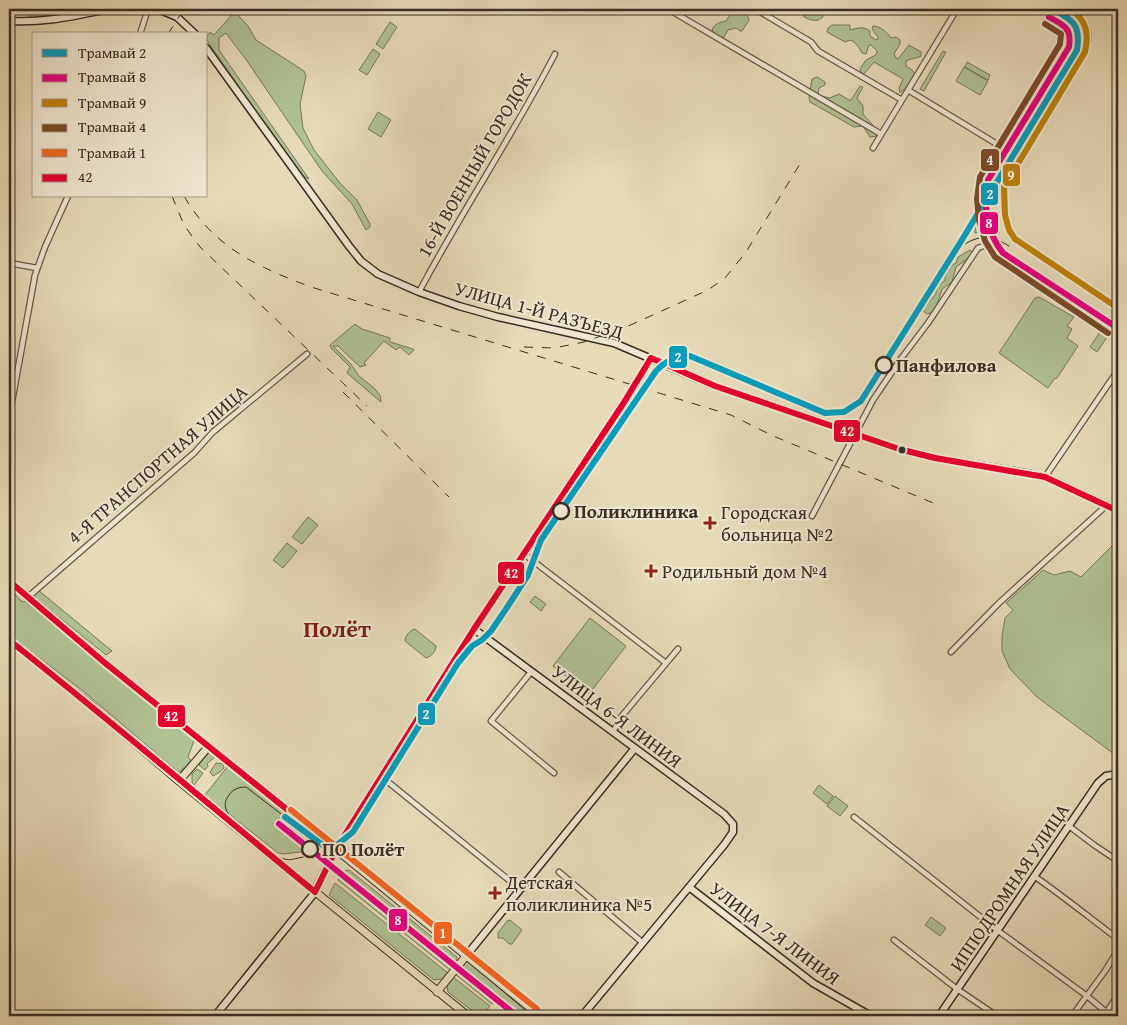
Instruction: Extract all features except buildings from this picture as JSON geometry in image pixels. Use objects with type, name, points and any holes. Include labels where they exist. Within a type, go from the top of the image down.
[{"type":"main road","points":[[9,21],[55,20],[109,9]]},
{"type":"main road","points":[[158,9],[177,18],[193,32]]},
{"type":"main road","points":[[208,51],[355,255],[378,274],[419,292]]},
{"type":"main road","name":"УЛИЦА 1-Й РАЗЪЕЗД","points":[[419,292],[498,317],[605,340],[715,386],[899,449],[935,458],[1045,477],[1118,511]]},
{"type":"main road","points":[[215,1016],[315,892],[336,849],[474,630],[651,358]]},
{"type":"main road","points":[[9,581],[105,663],[540,1016]]},
{"type":"main road","name":"УЛИЦА 6-Я ЛИНИЯ","points":[[474,630],[731,820],[734,824],[733,832],[689,887]]},
{"type":"main road","points":[[9,640],[88,702],[179,781],[468,1016]]},
{"type":"main road","points":[[179,781],[209,746]]},
{"type":"main road","points":[[437,992],[635,748]]},
{"type":"main road","name":"ИППОДРОМНАЯ УЛИЦА","points":[[939,1016],[1098,783],[1106,776],[1118,774]]},
{"type":"main road","points":[[582,1016],[689,887]]},
{"type":"main road","name":"УЛИЦА 7-Я ЛИНИЯ","points":[[689,887],[812,983],[871,1016]]},
{"type":"street","points":[[141,32],[148,9]]},
{"type":"street","points":[[668,9],[881,134]]},
{"type":"street","points":[[873,148],[957,9]]},
{"type":"street","points":[[1010,174],[1088,46],[1089,33],[1087,26],[1071,9]]},
{"type":"street","points":[[757,10],[811,42],[818,50],[902,100]]},
{"type":"street","name":"16-Й ВОЕННЫЙ ГОРОДОК","points":[[419,292],[532,98],[555,54]]},
{"type":"street","points":[[908,90],[1006,149],[1000,160],[1000,168]]},
{"type":"street","points":[[9,418],[11,398],[37,268],[44,247],[67,198]]},
{"type":"street","points":[[812,516],[873,400],[928,323],[974,252],[982,246],[986,245],[995,249],[1118,328]]},
{"type":"street","points":[[9,263],[37,268]]},
{"type":"street","name":"4-Я ТРАНСПОРТНАЯ УЛИЦА","points":[[28,597],[194,453],[213,432],[307,354]]},
{"type":"street","points":[[1045,477],[1118,370]]},
{"type":"street","points":[[951,652],[999,603],[1107,506]]},
{"type":"street","points":[[524,554],[666,663]]},
{"type":"street","points":[[613,732],[621,717],[678,649]]},
{"type":"street","points":[[532,672],[491,721],[554,773]]},
{"type":"street","points":[[382,777],[520,890]]},
{"type":"street","points":[[854,817],[997,930],[1086,996],[1107,1015],[1118,995]]},
{"type":"street","points":[[1069,826],[1118,861]]},
{"type":"street","points":[[559,872],[643,943]]},
{"type":"street","points":[[1034,876],[1066,898],[1077,909],[1118,939]]},
{"type":"street","points":[[894,940],[997,1016]]},
{"type":"street","points":[[1072,1016],[1114,959],[1118,950]]},
{"type":"green space","points":[[812,8],[818,10],[823,17],[814,20],[804,17],[803,9]]},
{"type":"green space","points":[[43,9],[94,9],[31,18],[29,16],[33,11]]},
{"type":"green space","points":[[237,9],[242,9],[238,15],[248,26],[256,40],[304,71],[306,76],[300,104],[303,128],[314,150],[340,183],[357,200],[370,227],[366,230],[352,204],[322,171],[226,33],[219,38],[219,50],[309,179],[301,175],[251,106],[208,42],[210,32],[214,35]]},
{"type":"green space","points":[[734,9],[750,9],[747,13],[749,20],[742,31],[736,28],[728,30],[722,38],[715,34],[712,30],[714,26],[726,21]]},
{"type":"green space","points":[[390,22],[397,27],[383,49],[376,44]]},
{"type":"green space","points":[[832,25],[850,25],[850,30],[865,28],[870,31],[870,36],[876,40],[878,37],[872,29],[873,26],[881,28],[891,38],[896,37],[900,40],[900,44],[894,54],[898,59],[909,45],[921,52],[921,56],[906,61],[906,66],[915,74],[908,86],[900,93],[899,88],[903,79],[874,62],[864,74],[861,72],[860,69],[866,60],[876,55],[877,51],[869,45],[866,54],[862,53],[852,41],[845,42],[827,32],[828,28]]},
{"type":"green space","points":[[373,49],[380,54],[367,75],[359,70]]},
{"type":"green space","points":[[943,51],[946,52],[924,91],[920,89]]},
{"type":"green space","points":[[967,62],[990,75],[988,80],[965,67]]},
{"type":"green space","points":[[964,67],[988,81],[980,95],[956,81]]},
{"type":"green space","points":[[817,77],[825,82],[825,85],[819,88],[818,95],[830,98],[839,94],[851,100],[860,86],[863,87],[857,98],[863,106],[863,114],[878,131],[877,136],[870,137],[863,126],[854,127],[810,102],[812,79]]},
{"type":"green space","points":[[378,112],[391,120],[381,137],[368,129]]},
{"type":"green space","points":[[990,212],[996,216],[999,233],[975,233],[979,220]]},
{"type":"green space","points":[[970,250],[972,252],[970,257],[956,267],[952,282],[942,289],[936,308],[933,312],[927,314],[922,310],[936,294],[936,288],[945,280],[945,275],[952,265],[956,263],[958,257]]},
{"type":"green space","points":[[1039,297],[1074,317],[1067,326],[1072,329],[1067,338],[1078,346],[1057,378],[1054,379],[1048,388],[999,353],[1035,298]]},
{"type":"green space","points":[[355,324],[362,329],[390,338],[390,342],[414,350],[409,355],[400,347],[396,350],[384,341],[364,363],[366,365],[360,367],[338,346],[333,346],[350,363],[359,376],[380,395],[381,402],[347,373],[350,367],[330,345]]},
{"type":"green space","points":[[1102,329],[1109,334],[1097,352],[1090,347]]},
{"type":"green space","points":[[308,517],[318,525],[302,544],[292,537]]},
{"type":"green space","points":[[1118,540],[1118,757],[1037,697],[1010,669],[1002,651],[1002,636],[1005,618],[1013,610],[1006,603],[1043,570],[1054,575],[1070,571],[1081,577]]},
{"type":"green space","points":[[287,543],[297,551],[283,568],[273,560]]},
{"type":"green space","points":[[9,587],[21,601],[26,602],[195,738],[188,757],[191,760],[181,772],[177,771],[83,691],[9,635]]},
{"type":"green space","points":[[38,590],[112,651],[106,655],[34,597]]},
{"type":"green space","points":[[535,596],[546,604],[541,611],[530,602]]},
{"type":"green space","points":[[590,618],[626,646],[589,694],[553,666]]},
{"type":"green space","points":[[415,629],[436,646],[434,652],[426,658],[405,641],[408,634]]},
{"type":"green space","points":[[211,750],[217,755],[207,764],[208,766],[205,770],[199,765]]},
{"type":"green space","points":[[216,763],[223,764],[224,768],[213,776],[210,772]]},
{"type":"green space","points":[[228,766],[320,842],[316,850],[278,853],[205,795]]},
{"type":"green space","points":[[197,769],[203,773],[194,785],[192,783],[192,774]]},
{"type":"green space","points":[[819,785],[833,796],[827,804],[813,793]]},
{"type":"green space","points":[[835,796],[848,806],[840,816],[827,806]]},
{"type":"green space","points":[[349,870],[457,957],[450,970],[338,880],[345,871]]},
{"type":"green space","points":[[335,883],[448,973],[442,979],[434,980],[329,895]]},
{"type":"green space","points":[[931,917],[946,928],[940,936],[925,925]]},
{"type":"green space","points":[[510,920],[522,930],[512,944],[509,944],[503,938],[498,938],[498,933],[507,921]]},
{"type":"green space","points":[[467,961],[532,1016],[516,1016],[519,1012],[513,1008],[510,1011],[503,1004],[505,1001],[499,996],[492,1004],[455,974]]},
{"type":"green space","points":[[453,977],[490,1006],[482,1016],[479,1016],[448,992],[447,985]]},
{"type":"tram line","name":"2","points":[[285,817],[324,846],[337,845],[353,832],[458,663],[472,646],[491,631],[528,575],[541,540],[656,371],[663,364],[675,358],[690,356],[825,413],[844,412],[861,401],[960,243],[1077,50],[1078,35],[1074,24],[1053,9]]},
{"type":"tram line","name":"9","points":[[1070,9],[1080,18],[1085,28],[1087,39],[1085,52],[1004,187],[1005,215],[1009,230],[1015,239],[1118,308]]},
{"type":"tram line","name":"8","points":[[1049,17],[1066,28],[1070,41],[1069,47],[988,180],[986,209],[993,237],[1003,253],[1113,325]]},
{"type":"tram line","name":"4","points":[[1045,24],[1061,34],[1060,44],[980,177],[977,199],[979,220],[985,241],[995,257],[1108,333]]},
{"type":"tram line","points":[[960,248],[978,238],[990,238],[1009,246]]},
{"type":"tram line","points":[[285,817],[246,787],[234,790],[229,795],[225,805],[229,815],[235,822],[270,852],[286,860],[303,857]]},
{"type":"tram line","name":"1","points":[[291,810],[537,1009]]},
{"type":"tram line","name":"8","points":[[279,824],[517,1016]]},
{"type":"railway","points":[[169,32],[184,9]]},
{"type":"railway","points":[[524,347],[554,348],[584,342],[624,328],[708,290],[725,278],[746,252],[803,159]]},
{"type":"railway","points":[[173,198],[184,225],[200,247],[367,406]]},
{"type":"railway","points":[[185,198],[196,214],[223,242],[255,263],[273,272],[311,287],[731,415],[771,435],[938,505]]},
{"type":"railway","points":[[343,392],[449,497]]},
{"type":"transit line","name":"42","points":[[651,358],[715,386],[899,449],[935,458],[1045,477],[1118,511]]},
{"type":"transit line","name":"42","points":[[9,640],[315,892],[336,849],[474,629],[623,404],[651,358]]},
{"type":"transit line","name":"42","points":[[9,581],[105,663],[336,849]]},
{"type":"place","name":"Панфилова","points":[[884,365]]},
{"type":"place","name":"Поликлиника","points":[[561,511]]},
{"type":"place","name":"Городская больница №2","points":[[710,523]]},
{"type":"place","name":"Родильный дом №4","points":[[651,571]]},
{"type":"place","name":"ПО Полёт","points":[[310,849]]},
{"type":"place","name":"Детская поликлиника №5","points":[[495,893]]},
{"type":"district","name":"Полёт","points":[[337,628]]}]
